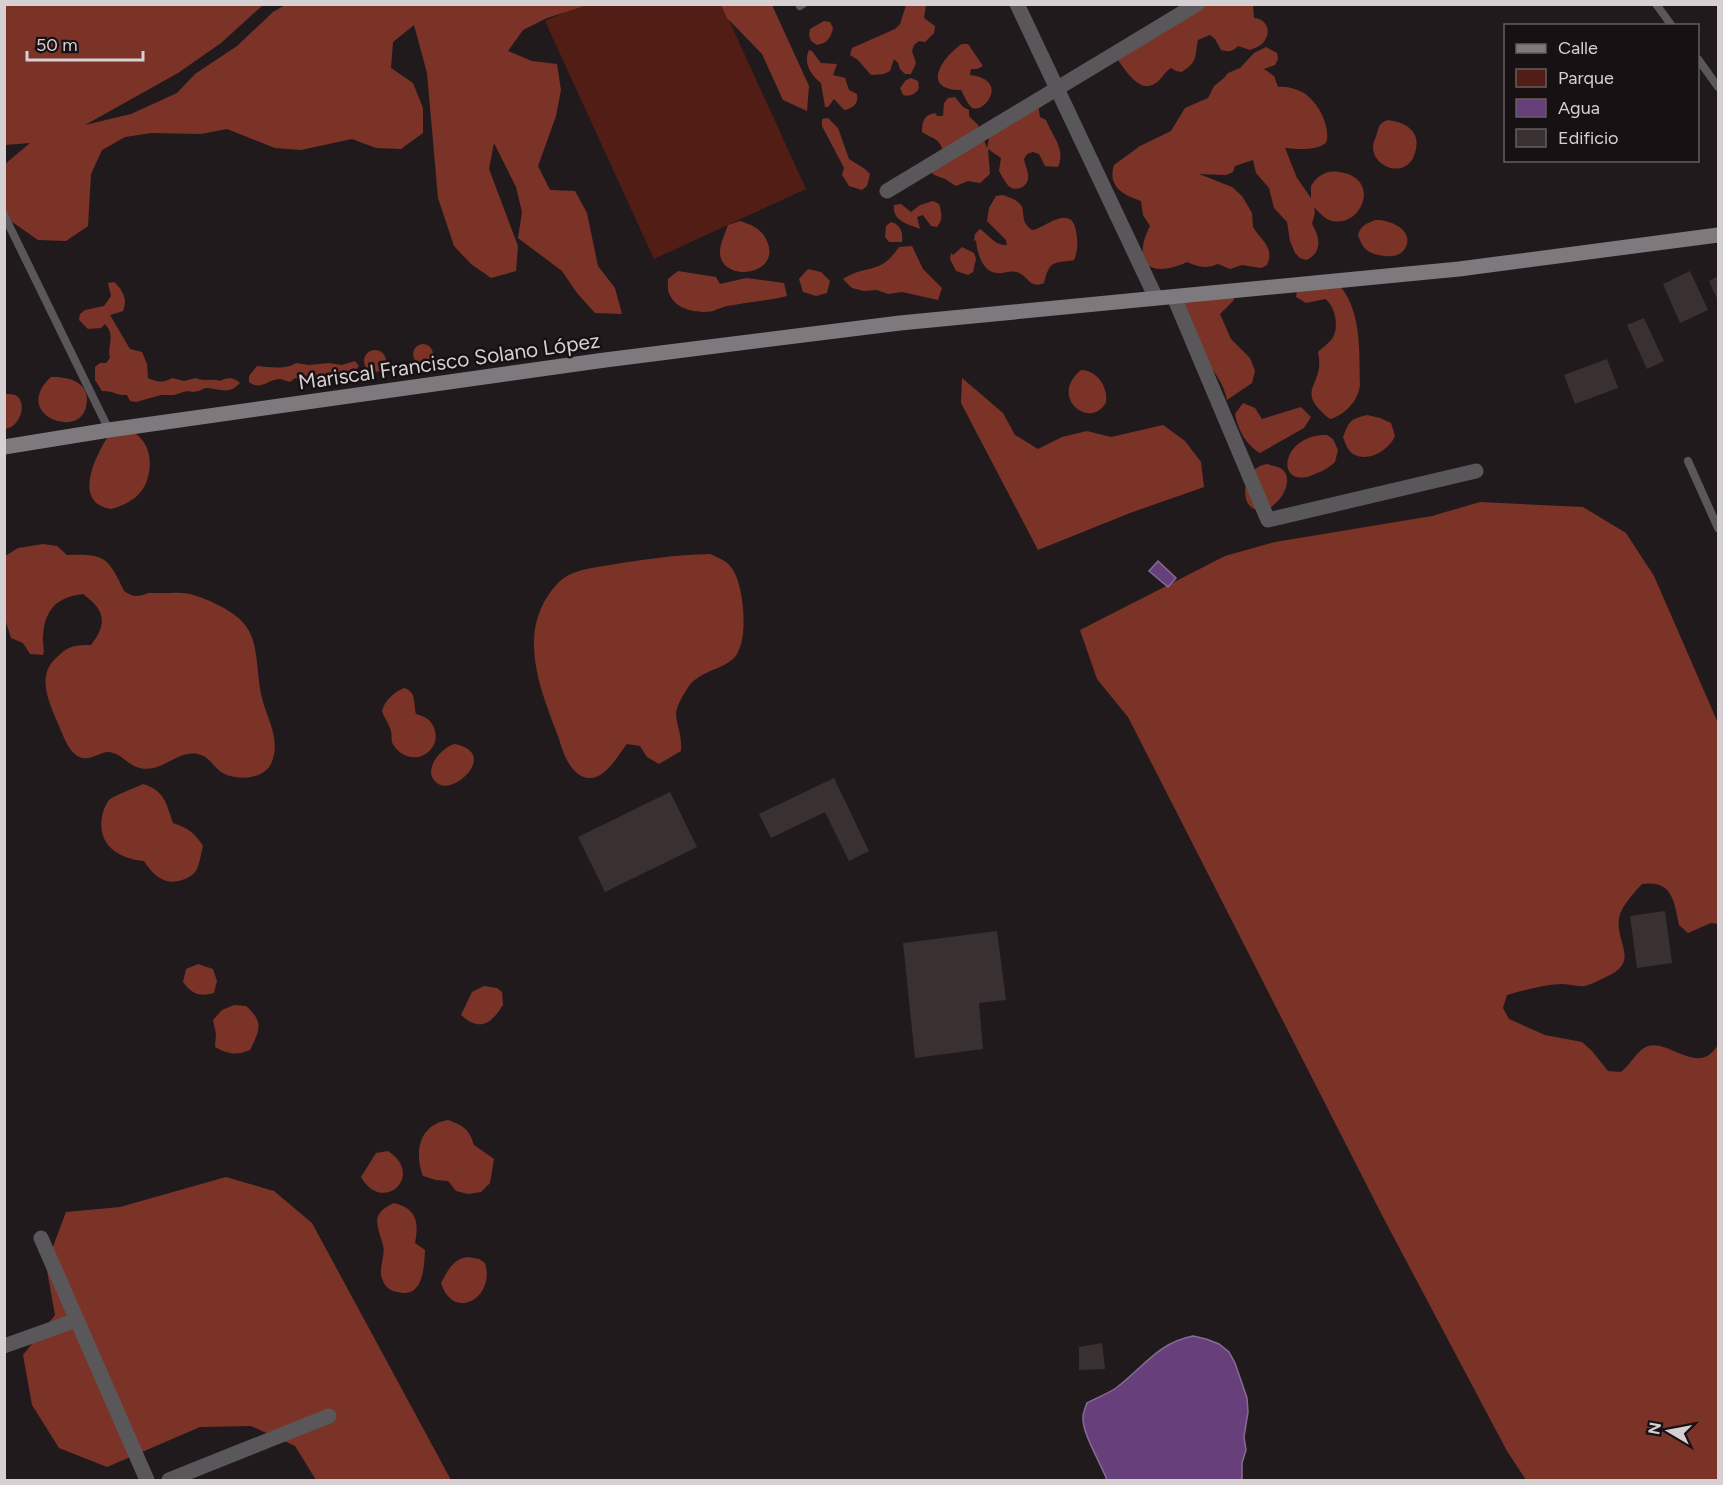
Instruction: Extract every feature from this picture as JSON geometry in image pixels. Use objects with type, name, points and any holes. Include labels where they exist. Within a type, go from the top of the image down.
[{"type":"street","points":[[1017,4],[1156,298]]},
{"type":"street","points":[[887,191],[1197,4]]},
{"type":"street","name":"Mariscal Francisco Solano López","points":[[4,447],[605,360],[900,323],[1459,269],[1719,235]]},
{"type":"street","points":[[1174,297],[1268,520],[1476,471]]},
{"type":"street","points":[[41,1238],[147,1480]]},
{"type":"street","points":[[4,1346],[77,1320]]},
{"type":"street","points":[[169,1480],[329,1416]]},
{"type":"lane","points":[[1656,4],[1671,24]]},
{"type":"lane","points":[[1699,60],[1719,87]]},
{"type":"lane","points":[[4,215],[109,430]]},
{"type":"lane","points":[[1688,461],[1719,528]]},
{"type":"green space","points":[[580,5],[722,5],[806,189],[654,259],[545,21]]},
{"type":"shaded area","points":[[5,5],[263,5],[221,43],[178,73],[85,125],[131,114],[177,93],[195,74],[237,46],[273,12],[285,5],[587,5],[547,18],[523,30],[508,51],[532,61],[557,64],[561,90],[556,116],[538,166],[550,190],[575,191],[587,213],[598,266],[615,288],[622,314],[595,313],[562,271],[518,238],[522,212],[516,187],[494,143],[489,169],[518,246],[516,271],[491,278],[471,264],[454,246],[438,198],[427,73],[414,25],[393,42],[391,68],[413,83],[423,108],[423,133],[401,149],[376,148],[352,139],[301,150],[275,148],[227,129],[201,134],[151,133],[125,137],[102,150],[91,174],[88,226],[66,241],[38,240],[5,217],[5,164],[30,143],[5,145]]},
{"type":"shaded area","points":[[721,5],[772,5],[809,86],[807,111],[783,100],[762,54],[727,18]]},
{"type":"shaded area","points":[[906,5],[926,5],[924,18],[935,26],[934,33],[925,42],[919,41],[914,45],[912,51],[916,63],[911,74],[905,74],[894,59],[890,71],[871,75],[858,60],[850,55],[852,48],[895,29],[900,24]]},
{"type":"shaded area","points":[[1183,5],[1253,5],[1254,18],[1263,21],[1267,27],[1266,39],[1250,50],[1238,46],[1228,51],[1221,50],[1210,35],[1198,40],[1193,61],[1182,72],[1171,68],[1156,83],[1148,86],[1142,85],[1132,78],[1115,56],[1155,22]]},
{"type":"shaded area","points":[[824,21],[830,22],[832,32],[826,41],[817,45],[811,41],[810,29]]},
{"type":"shaded area","points":[[962,44],[968,44],[983,66],[971,69],[970,75],[983,78],[992,90],[987,103],[976,109],[971,107],[961,90],[949,89],[941,85],[938,79],[947,57]]},
{"type":"shaded area","points":[[1266,47],[1277,53],[1278,59],[1275,65],[1264,69],[1274,76],[1278,87],[1295,89],[1310,98],[1321,113],[1326,125],[1326,143],[1322,146],[1307,149],[1285,148],[1297,178],[1311,198],[1311,186],[1322,174],[1339,172],[1353,176],[1361,184],[1364,193],[1362,203],[1349,219],[1339,222],[1327,219],[1314,207],[1312,224],[1317,234],[1318,244],[1315,253],[1306,260],[1295,253],[1290,241],[1287,222],[1274,208],[1269,188],[1256,173],[1253,160],[1235,166],[1233,172],[1226,175],[1199,174],[1232,187],[1242,196],[1252,213],[1253,227],[1268,249],[1267,265],[1261,268],[1242,265],[1230,269],[1218,264],[1202,267],[1187,262],[1163,269],[1148,265],[1144,259],[1143,250],[1150,226],[1143,215],[1141,201],[1123,193],[1115,184],[1112,173],[1114,165],[1140,146],[1171,131],[1185,108],[1208,98],[1214,86],[1228,73],[1240,68],[1254,53]]},
{"type":"shaded area","points":[[809,50],[821,63],[837,64],[833,75],[845,78],[849,90],[857,94],[853,107],[844,110],[834,99],[828,107],[825,107],[821,83],[811,72],[808,64]]},
{"type":"shaded area","points":[[911,78],[918,81],[919,88],[908,96],[903,95],[900,88],[906,80]]},
{"type":"shaded area","points":[[955,97],[963,107],[969,110],[969,116],[978,125],[987,148],[990,134],[1038,104],[1040,117],[1046,120],[1059,148],[1058,167],[1045,166],[1039,154],[1033,152],[1027,154],[1024,159],[1028,181],[1016,189],[1007,184],[999,171],[1001,158],[988,149],[990,174],[980,183],[968,181],[956,186],[934,175],[929,170],[943,153],[942,148],[936,140],[922,132],[923,122],[931,114],[943,116],[944,103],[948,98]]},
{"type":"shaded area","points":[[828,118],[838,128],[849,159],[870,174],[867,186],[862,190],[849,186],[842,175],[844,168],[822,126],[822,119]]},
{"type":"shaded area","points":[[1388,120],[1408,127],[1417,142],[1413,158],[1403,168],[1389,168],[1383,165],[1374,154],[1373,145],[1378,128]]},
{"type":"shaded area","points":[[1002,195],[1019,203],[1024,220],[1032,230],[1063,218],[1073,223],[1077,242],[1074,260],[1058,262],[1051,266],[1044,283],[1035,285],[1016,272],[992,272],[981,261],[976,240],[974,241],[975,234],[980,229],[996,242],[1007,245],[1006,240],[987,221],[989,208],[996,196]]},
{"type":"shaded area","points":[[933,201],[939,204],[941,213],[937,227],[931,226],[923,215],[917,217],[920,229],[902,221],[894,210],[894,205],[901,204],[911,212],[920,205]]},
{"type":"shaded area","points":[[1375,220],[1394,224],[1404,232],[1407,243],[1401,253],[1381,256],[1364,248],[1358,235],[1359,232],[1364,225]]},
{"type":"shaded area","points":[[740,221],[761,232],[766,239],[769,251],[767,261],[760,268],[740,272],[730,269],[723,262],[720,252],[728,225]]},
{"type":"shaded area","points":[[891,222],[901,229],[902,242],[889,242],[885,237],[886,226]]},
{"type":"shaded area","points":[[912,246],[923,269],[942,288],[938,300],[902,292],[888,294],[877,290],[864,291],[852,288],[843,279],[879,266],[899,247]]},
{"type":"shaded area","points":[[962,247],[974,253],[976,259],[973,272],[968,275],[956,271],[950,259],[951,253],[953,255]]},
{"type":"shaded area","points":[[808,269],[821,272],[830,281],[827,293],[816,296],[803,292],[799,279]]},
{"type":"shaded area","points":[[678,271],[716,277],[720,284],[746,278],[784,283],[787,296],[727,306],[713,311],[688,310],[676,303],[669,293],[668,279]]},
{"type":"shaded area","points":[[114,282],[120,288],[125,303],[123,311],[110,315],[130,349],[142,352],[147,364],[148,378],[160,381],[172,378],[184,381],[196,378],[220,381],[230,378],[240,383],[228,390],[205,388],[193,392],[161,395],[136,402],[130,401],[127,395],[102,391],[95,380],[95,367],[100,363],[106,363],[110,358],[110,333],[105,324],[101,328],[88,329],[79,320],[80,314],[85,310],[104,306],[111,296],[108,283]]},
{"type":"shaded area","points":[[1341,287],[1353,309],[1356,321],[1360,385],[1357,396],[1350,406],[1341,414],[1330,419],[1313,401],[1312,394],[1318,373],[1318,352],[1331,341],[1336,329],[1334,311],[1325,299],[1306,303],[1296,297],[1297,291]]},
{"type":"shaded area","points":[[1234,293],[1234,300],[1220,314],[1231,339],[1250,358],[1255,371],[1252,383],[1227,400],[1222,385],[1195,339],[1182,296]]},
{"type":"shaded area","points":[[423,344],[430,347],[433,354],[430,361],[423,364],[416,361],[413,354],[416,347]]},
{"type":"shaded area","points":[[375,350],[385,357],[386,361],[379,371],[375,372],[365,365],[364,361],[371,351]]},
{"type":"shaded area","points":[[355,361],[359,366],[355,371],[345,371],[307,381],[295,378],[290,382],[279,379],[261,385],[249,382],[249,376],[257,366],[283,367],[296,363],[342,365]]},
{"type":"shaded area","points":[[1081,370],[1092,373],[1103,385],[1106,402],[1100,410],[1091,413],[1083,412],[1070,400],[1069,391],[1072,381]]},
{"type":"shaded area","points":[[51,377],[66,378],[83,387],[87,399],[81,417],[61,422],[51,418],[43,411],[39,402],[41,390]]},
{"type":"shaded area","points":[[962,378],[1003,413],[1015,435],[1038,449],[1062,437],[1087,431],[1111,437],[1163,425],[1185,441],[1201,462],[1204,487],[1130,513],[1038,550],[961,403]]},
{"type":"shaded area","points":[[5,394],[19,398],[22,408],[15,424],[5,429]]},
{"type":"shaded area","points":[[1243,403],[1255,408],[1262,419],[1301,407],[1311,417],[1304,428],[1260,453],[1247,441],[1238,426],[1235,414]]},
{"type":"shaded area","points":[[1367,415],[1391,423],[1395,436],[1383,450],[1365,457],[1353,454],[1343,437],[1351,422]]},
{"type":"shaded area","points":[[131,431],[145,443],[148,452],[150,461],[147,480],[137,496],[125,504],[111,509],[99,505],[90,489],[90,479],[97,457],[107,438]]},
{"type":"shaded area","points":[[1327,435],[1333,439],[1338,450],[1335,462],[1310,476],[1299,477],[1291,474],[1288,459],[1292,450],[1312,437]]},
{"type":"shaded area","points":[[1267,464],[1284,471],[1287,478],[1286,486],[1283,494],[1271,507],[1256,510],[1247,501],[1245,492],[1247,482],[1255,469]]},
{"type":"shaded area","points":[[1480,502],[1583,507],[1626,533],[1654,576],[1718,723],[1718,924],[1711,923],[1688,933],[1679,925],[1673,900],[1666,889],[1660,885],[1642,884],[1620,913],[1619,927],[1624,958],[1622,965],[1616,971],[1587,985],[1554,985],[1507,995],[1503,1008],[1509,1019],[1545,1035],[1582,1042],[1608,1071],[1621,1072],[1641,1050],[1648,1046],[1656,1045],[1686,1056],[1701,1058],[1710,1054],[1718,1045],[1718,1480],[1526,1480],[1507,1451],[1384,1219],[1128,717],[1097,679],[1080,630],[1225,556],[1275,542],[1432,516]]},
{"type":"shaded area","points":[[43,544],[57,546],[67,555],[90,555],[104,560],[114,571],[124,591],[131,595],[189,594],[216,604],[242,621],[253,641],[261,694],[274,737],[274,755],[267,769],[255,776],[234,777],[221,772],[207,758],[189,754],[146,769],[133,765],[114,753],[105,752],[93,757],[82,758],[70,749],[46,691],[46,674],[49,666],[67,649],[91,645],[100,630],[102,617],[96,606],[83,594],[74,596],[59,601],[46,618],[43,655],[30,654],[23,643],[11,638],[5,619],[5,556],[18,548]]},
{"type":"shaded area","points":[[710,554],[729,564],[737,578],[744,615],[742,641],[733,659],[697,678],[682,698],[676,714],[681,751],[659,764],[647,757],[640,746],[627,744],[600,775],[588,778],[580,775],[564,755],[538,676],[534,639],[538,615],[545,601],[559,582],[570,574],[583,570],[648,559]]},
{"type":"shaded area","points":[[404,688],[413,695],[416,714],[429,720],[435,733],[432,748],[426,754],[418,757],[402,754],[394,746],[390,728],[382,711],[390,697]]},
{"type":"shaded area","points":[[454,744],[467,749],[473,755],[473,764],[462,779],[444,786],[433,778],[432,766],[444,750]]},
{"type":"shaded area","points":[[143,784],[156,790],[164,799],[173,823],[191,831],[203,846],[197,869],[187,878],[170,882],[164,880],[151,871],[144,861],[118,854],[106,843],[101,827],[104,808],[109,800]]},
{"type":"shaded area","points":[[198,964],[213,969],[217,981],[214,993],[196,994],[183,982],[186,969]]},
{"type":"shaded area","points":[[484,986],[497,988],[502,992],[503,1005],[485,1024],[474,1023],[461,1015],[472,992]]},
{"type":"shaded area","points":[[234,1005],[246,1006],[258,1022],[258,1032],[250,1050],[236,1054],[215,1047],[216,1034],[213,1020],[222,1010]]},
{"type":"shaded area","points":[[448,1120],[465,1128],[474,1145],[494,1159],[490,1183],[481,1192],[468,1194],[456,1191],[448,1181],[423,1176],[419,1157],[421,1140],[431,1127]]},
{"type":"shaded area","points":[[388,1151],[399,1161],[403,1171],[402,1180],[397,1188],[389,1192],[379,1192],[370,1188],[361,1177],[376,1153]]},
{"type":"shaded area","points":[[226,1177],[274,1191],[312,1223],[451,1480],[316,1480],[295,1446],[251,1426],[200,1427],[107,1467],[59,1448],[32,1405],[23,1355],[55,1315],[46,1265],[66,1212],[120,1207]]},
{"type":"shaded area","points":[[394,1203],[408,1209],[415,1217],[417,1229],[415,1243],[425,1250],[420,1281],[417,1287],[406,1293],[388,1288],[381,1276],[384,1250],[377,1220],[381,1211]]},
{"type":"shaded area","points":[[468,1257],[485,1263],[487,1276],[479,1295],[472,1301],[463,1303],[454,1301],[447,1295],[441,1283],[458,1260]]},
{"type":"water","points":[[1158,561],[1176,578],[1168,587],[1149,571]]},
{"type":"water","points":[[1193,1336],[1219,1344],[1229,1352],[1247,1398],[1248,1412],[1244,1437],[1246,1450],[1242,1463],[1242,1480],[1107,1480],[1085,1432],[1083,1417],[1087,1403],[1116,1388],[1160,1350],[1180,1339]]},
{"type":"building","points":[[1690,271],[1708,310],[1680,323],[1663,284]]},
{"type":"building","points":[[1718,276],[1718,301],[1709,281]]},
{"type":"building","points":[[1644,318],[1664,361],[1647,369],[1627,325]]},
{"type":"building","points":[[1607,359],[1618,388],[1575,404],[1564,375]]},
{"type":"building","points":[[834,778],[869,851],[849,861],[825,812],[771,838],[759,814]]},
{"type":"building","points":[[670,792],[697,847],[605,892],[578,837]]},
{"type":"building","points":[[1665,911],[1672,963],[1637,968],[1630,916]]},
{"type":"building","points":[[997,931],[1006,1000],[979,1003],[983,1049],[915,1058],[903,943]]},
{"type":"building","points":[[1102,1343],[1105,1369],[1079,1370],[1079,1347]]}]
